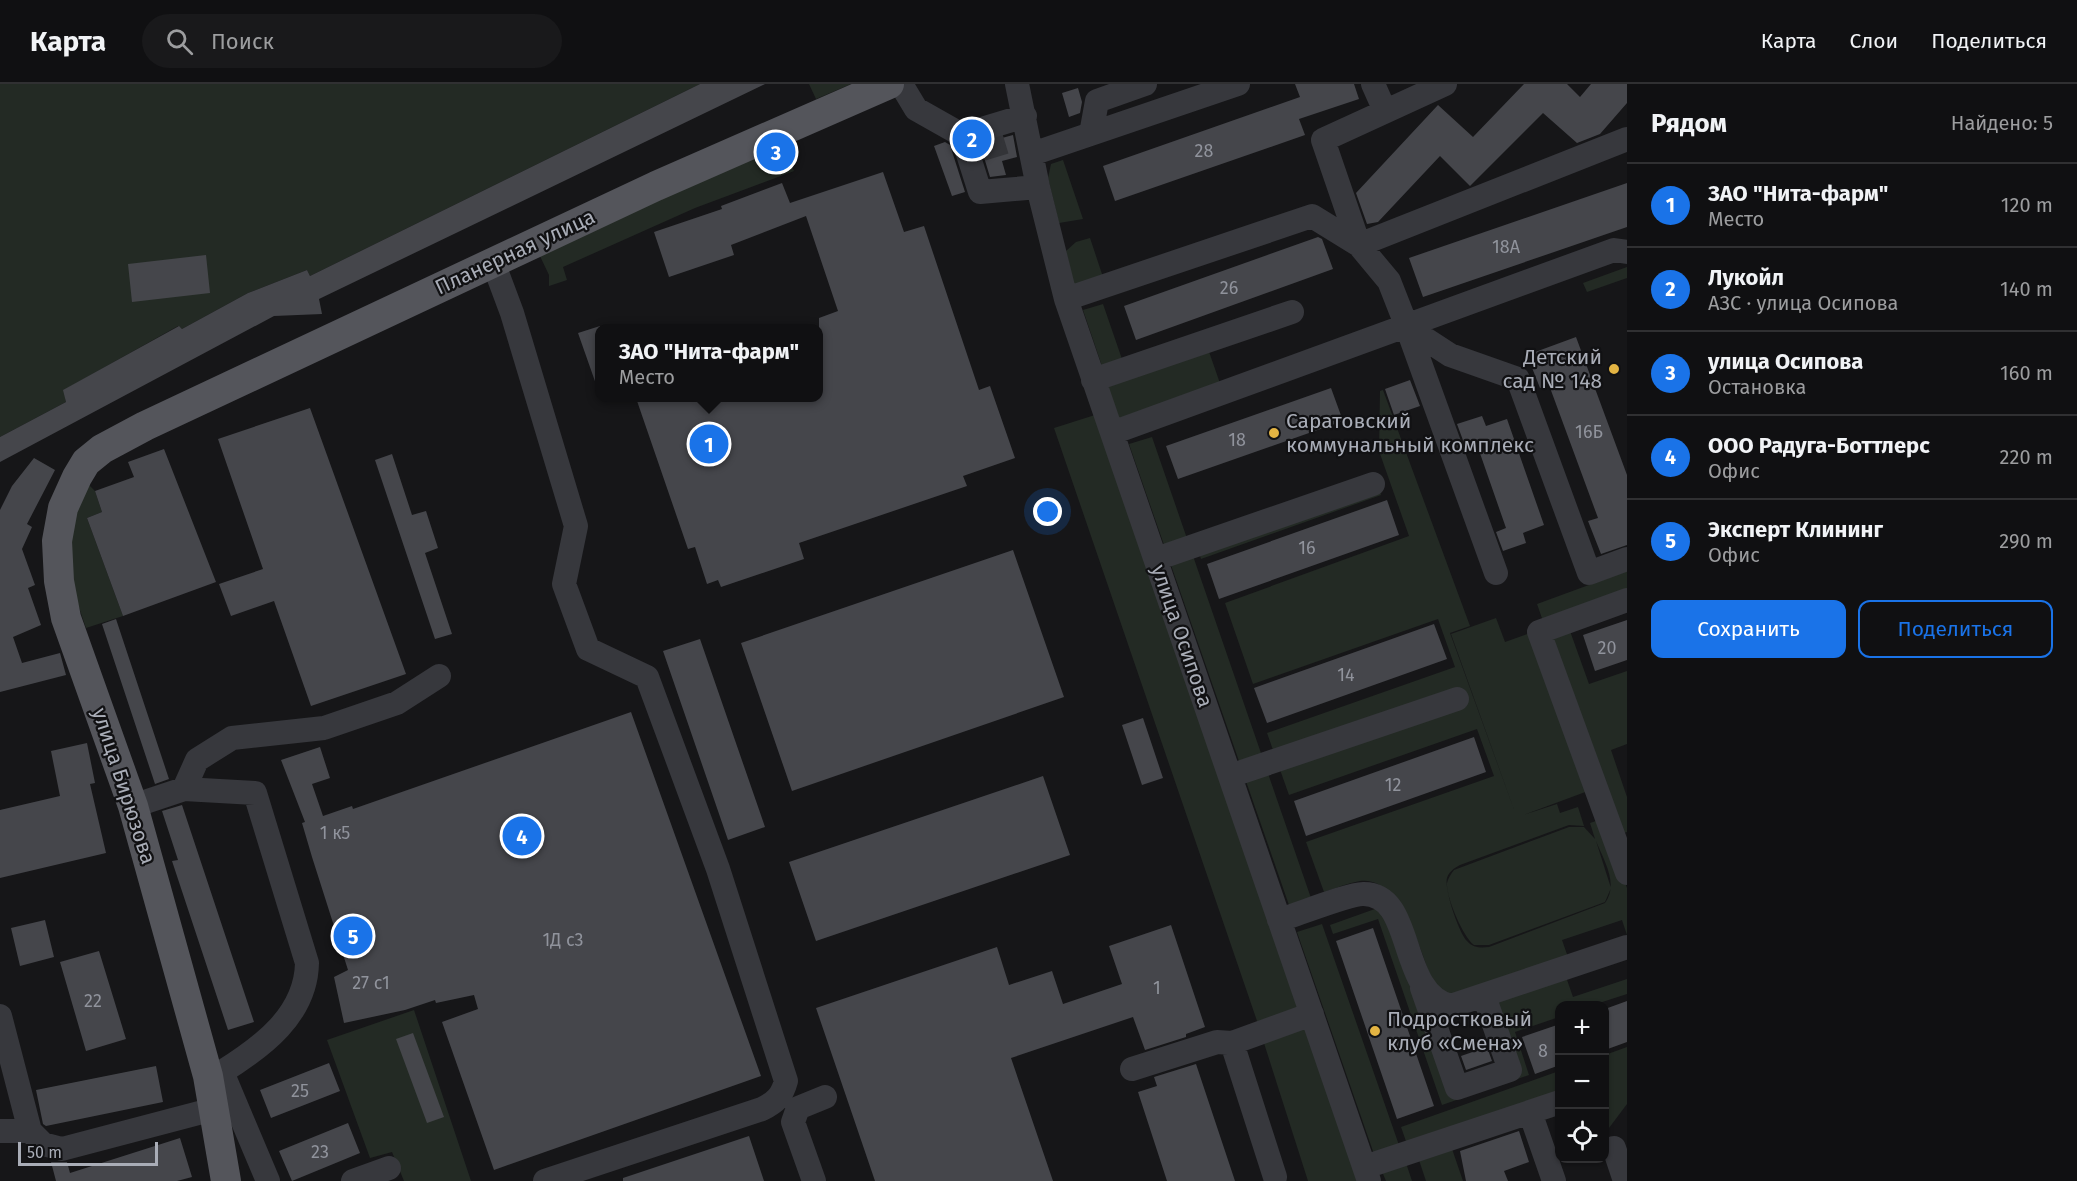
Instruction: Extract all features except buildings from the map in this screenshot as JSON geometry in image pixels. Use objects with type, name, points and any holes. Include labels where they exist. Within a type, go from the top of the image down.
[{"type":"main road","name":"Планерная улица","points":[[144,426],[656,186],[889,84]]},
{"type":"main road","name":"улица Бирюзова","points":[[144,426],[118,439],[86,462],[63,508],[57,541],[59,581],[66,618],[133,806],[215,1074],[214,1108],[226,1181]]},
{"type":"street","points":[[901,84],[916,109],[970,146],[981,192],[1038,188]]},
{"type":"street","name":"улица Осипова","points":[[1017,84],[1025,136],[1066,299],[1367,1174]]},
{"type":"street","points":[[1091,134],[1097,101],[1145,84]]},
{"type":"street","points":[[970,146],[1025,136],[1091,134],[1238,84]]},
{"type":"street","points":[[1373,84],[1385,111]]},
{"type":"street","points":[[1359,245],[1323,140],[1444,84]]},
{"type":"street","points":[[1359,245],[1627,139]]},
{"type":"street","points":[[1066,299],[1312,216],[1359,245],[1389,281],[1496,573]]},
{"type":"street","points":[[1112,433],[1614,250],[1627,252]]},
{"type":"street","points":[[493,262],[512,313],[576,526],[564,584],[588,649],[647,677],[718,869],[786,1081],[783,1093],[775,1102],[762,1109],[545,1181]]},
{"type":"street","points":[[1093,380],[1293,312]]},
{"type":"street","points":[[1407,327],[1450,355],[1518,379],[1589,573],[1627,559]]},
{"type":"street","points":[[1156,559],[1373,484]]},
{"type":"street","points":[[1627,600],[1539,632],[1621,840],[1627,873]]},
{"type":"street","points":[[184,789],[197,760],[232,738],[324,728],[397,703],[439,676]]},
{"type":"street","points":[[1230,776],[1457,699]]},
{"type":"street","points":[[133,806],[184,789],[255,793],[307,963],[307,981],[290,1015],[260,1048],[215,1074],[268,1181]]},
{"type":"street","points":[[1279,920],[1363,894],[1383,899],[1394,912],[1457,1088],[1510,1070],[1484,996]]},
{"type":"street","points":[[1421,986],[1430,997],[1451,1006],[1627,947]]},
{"type":"street","points":[[1132,1070],[1217,1042],[1232,1043],[1312,1014]]},
{"type":"street","points":[[0,1016],[30,1131],[43,1144],[62,1149],[214,1108]]},
{"type":"street","points":[[1232,1043],[1275,1177]]},
{"type":"street","points":[[814,1181],[793,1122],[798,1108],[825,1097]]},
{"type":"street","points":[[1367,1174],[1555,1104]]},
{"type":"street","points":[[1530,1112],[1554,1181]]},
{"type":"street","points":[[0,1131],[30,1131]]},
{"type":"street","points":[[1614,1148],[1625,1181]]},
{"type":"street","points":[[354,1181],[389,1168]]},
{"type":"shaded area","points":[[0,84],[700,84],[310,276],[307,270],[248,293],[182,329],[178,326],[64,390],[66,402],[0,437]]},
{"type":"shaded area","points":[[809,84],[851,84],[816,99]]},
{"type":"shaded area","points":[[781,143],[794,171],[695,208],[563,267],[567,280],[549,286],[549,275],[539,254]]},
{"type":"shaded area","points":[[1063,160],[1083,219],[1059,223],[1048,178],[1051,164]]},
{"type":"shaded area","points":[[1090,238],[1104,280],[1075,290],[1066,251],[1076,242]]},
{"type":"shaded area","points":[[1627,267],[1627,278],[1587,292],[1583,283]]},
{"type":"shaded area","points":[[1103,304],[1123,362],[1103,369],[1083,310]]},
{"type":"shaded area","points":[[1207,346],[1222,389],[1121,424],[1106,381]]},
{"type":"shaded area","points":[[1383,390],[1470,626],[1450,633],[1517,818],[1451,634],[1496,618],[1505,642],[1530,633],[1588,791],[1523,815],[1557,804],[1560,813],[1578,807],[1584,826],[1569,825],[1460,865],[1452,870],[1447,881],[1454,870],[1569,827],[1584,827],[1595,839],[1590,823],[1602,819],[1627,888],[1627,935],[1622,920],[1562,940],[1569,960],[1459,1000],[1436,991],[1409,922],[1400,905],[1388,891],[1375,883],[1360,881],[1324,892],[1306,842],[1494,776],[1477,729],[1289,795],[1267,733],[1455,667],[1438,619],[1253,684],[1225,603],[1409,536],[1379,451],[1380,391]],"holes":[[[1596,841],[1609,872],[1611,887]],[[1610,890],[1605,903],[1489,947],[1477,947],[1467,941],[1460,929],[1450,898],[1465,934],[1474,945],[1489,945],[1605,902]]]},
{"type":"shaded area","points":[[1095,415],[1358,1181],[1308,1181],[1256,1018],[1054,428]]},
{"type":"shaded area","points":[[1152,437],[1312,901],[1290,908],[1129,444]]},
{"type":"shaded area","points":[[88,484],[95,491],[102,512],[87,518],[123,616],[86,628],[72,583],[68,548],[72,523]]},
{"type":"shaded area","points":[[1378,485],[1381,495],[1201,559],[1198,549]]},
{"type":"shaded area","points":[[1627,571],[1627,595],[1544,624],[1537,604]]},
{"type":"shaded area","points":[[1570,631],[1589,684],[1627,671],[1627,744],[1611,750],[1627,797],[1627,832],[1621,834],[1548,633]]},
{"type":"shaded area","points":[[1386,905],[1451,1093],[1514,1071],[1490,1000],[1565,974],[1573,997],[1627,979],[1627,994],[1605,1001],[1555,1001],[1555,1018],[1515,1032],[1529,1075],[1442,1105],[1378,919],[1333,934],[1330,925]]},
{"type":"shaded area","points":[[1322,924],[1400,1148],[1375,1157],[1297,932]]},
{"type":"shaded area","points":[[414,1010],[471,1181],[404,1181],[392,1152],[370,1158],[327,1040]]},
{"type":"shaded area","points":[[1627,1047],[1627,1104],[1609,1128],[1609,1055]]},
{"type":"shaded area","points":[[1555,1072],[1555,1095],[1408,1147],[1401,1127]]},
{"type":"shaded area","points":[[1451,1146],[1463,1181],[1426,1181],[1418,1157]]},
{"type":"shaded area","points":[[1405,1160],[1412,1181],[1386,1181],[1381,1169]]},
{"type":"tunnel","points":[[982,149],[1015,139]]},
{"type":"place","name":"Лукойл","points":[[972,139]]},
{"type":"place","name":"улица Осипова","points":[[776,152]]},
{"type":"place","name":"Детский сад № 148","points":[[1614,369]]},
{"type":"place","name":"Саратовский коммунальный комплекс","points":[[1274,433]]},
{"type":"place","name":"ЗАО \"Нита-фарм\"","points":[[709,444]]},
{"type":"place","name":"ООО Радуга-Боттлерс","points":[[522,836]]},
{"type":"place","name":"Эксперт Клининг","points":[[353,936]]},
{"type":"place","name":"Подростковый клуб «Смена»","points":[[1375,1031]]}]
